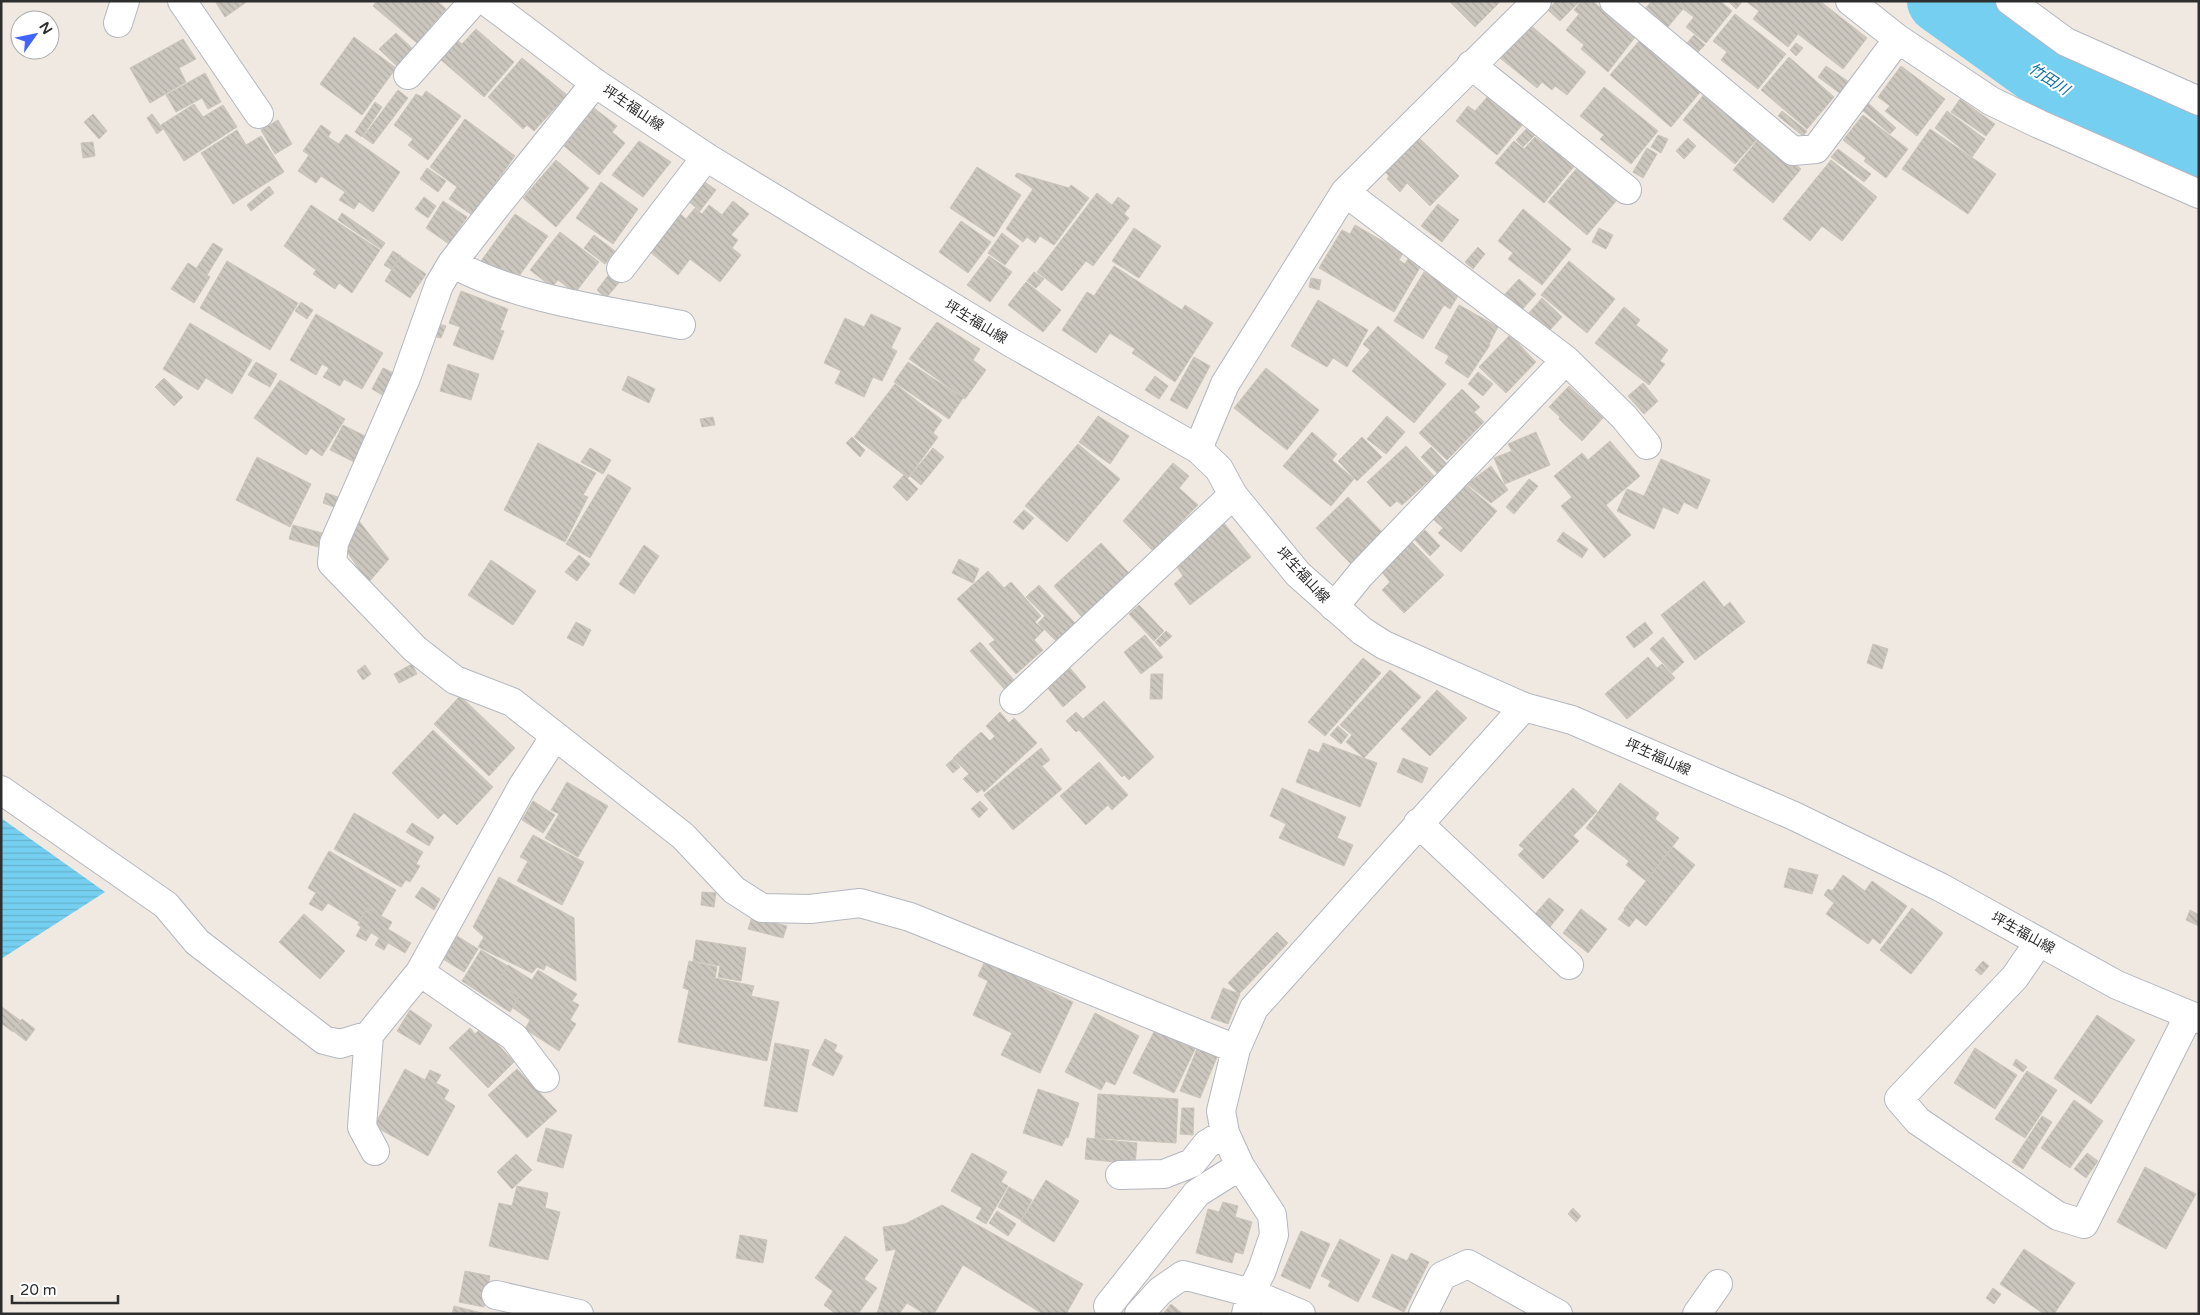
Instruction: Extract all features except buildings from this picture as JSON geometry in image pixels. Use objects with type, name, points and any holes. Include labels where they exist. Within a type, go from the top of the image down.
[{"type":"street","points":[[182,1],[259,114]]},
{"type":"street","points":[[408,75],[474,1]]},
{"type":"street","name":"坪生福山線","points":[[486,1],[595,83],[706,158],[1010,342],[1198,449],[1219,469],[1233,495],[1298,574],[1362,631],[1384,644],[1524,707],[1572,720],[1794,816],[1940,886],[2117,985],[2194,1017]]},
{"type":"street","points":[[1198,449],[1225,384],[1345,192],[1537,1]]},
{"type":"street","points":[[1614,1],[1793,151],[1816,150],[1898,39]]},
{"type":"street","points":[[1850,1],[1898,39],[1991,101],[2199,194]]},
{"type":"street","points":[[2010,1],[2066,42],[2199,101]]},
{"type":"street","points":[[1471,65],[1627,190]]},
{"type":"street","points":[[595,83],[452,263],[439,285],[406,378],[334,543],[332,563],[415,648],[455,680],[512,702],[683,836],[734,890],[762,908],[810,909],[860,903],[910,917],[1236,1049]]},
{"type":"street","points":[[621,268],[706,158]]},
{"type":"street","points":[[1345,192],[1566,360],[1624,417],[1647,445]]},
{"type":"street","points":[[452,263],[475,275],[523,293],[681,325]]},
{"type":"street","points":[[1334,607],[1361,574],[1566,360]]},
{"type":"street","points":[[1014,700],[1233,495]]},
{"type":"street","points":[[1248,1303],[1274,1235],[1272,1215],[1240,1166],[1224,1133],[1221,1111],[1236,1049],[1254,1008],[1524,707]]},
{"type":"street","points":[[1,790],[166,905],[197,942],[324,1040],[340,1044],[369,1035],[420,972],[522,787],[556,736]]},
{"type":"street","points":[[1418,823],[1569,966]]},
{"type":"street","points":[[2040,942],[2015,977],[1899,1100],[1918,1121],[2058,1216],[2084,1224],[2194,1017]]},
{"type":"street","points":[[420,972],[514,1037],[545,1078]]},
{"type":"street","points":[[369,1035],[362,1127],[375,1151]]},
{"type":"street","points":[[1120,1175],[1164,1174],[1192,1163],[1207,1144],[1224,1133]]},
{"type":"street","points":[[1108,1306],[1197,1193],[1240,1166]]},
{"type":"street","points":[[1423,1314],[1442,1276],[1468,1264],[1558,1314]]},
{"type":"street","points":[[1140,1314],[1160,1291],[1183,1276],[1248,1303],[1302,1314]]},
{"type":"street","points":[[1697,1314],[1718,1284]]},
{"type":"street","points":[[496,1295],[525,1308],[579,1314]]},
{"type":"water","points":[[1,818],[105,892],[1,959]]},
{"type":"waterway","name":"竹田川","points":[[1939,1],[2064,91],[2199,146]]}]
